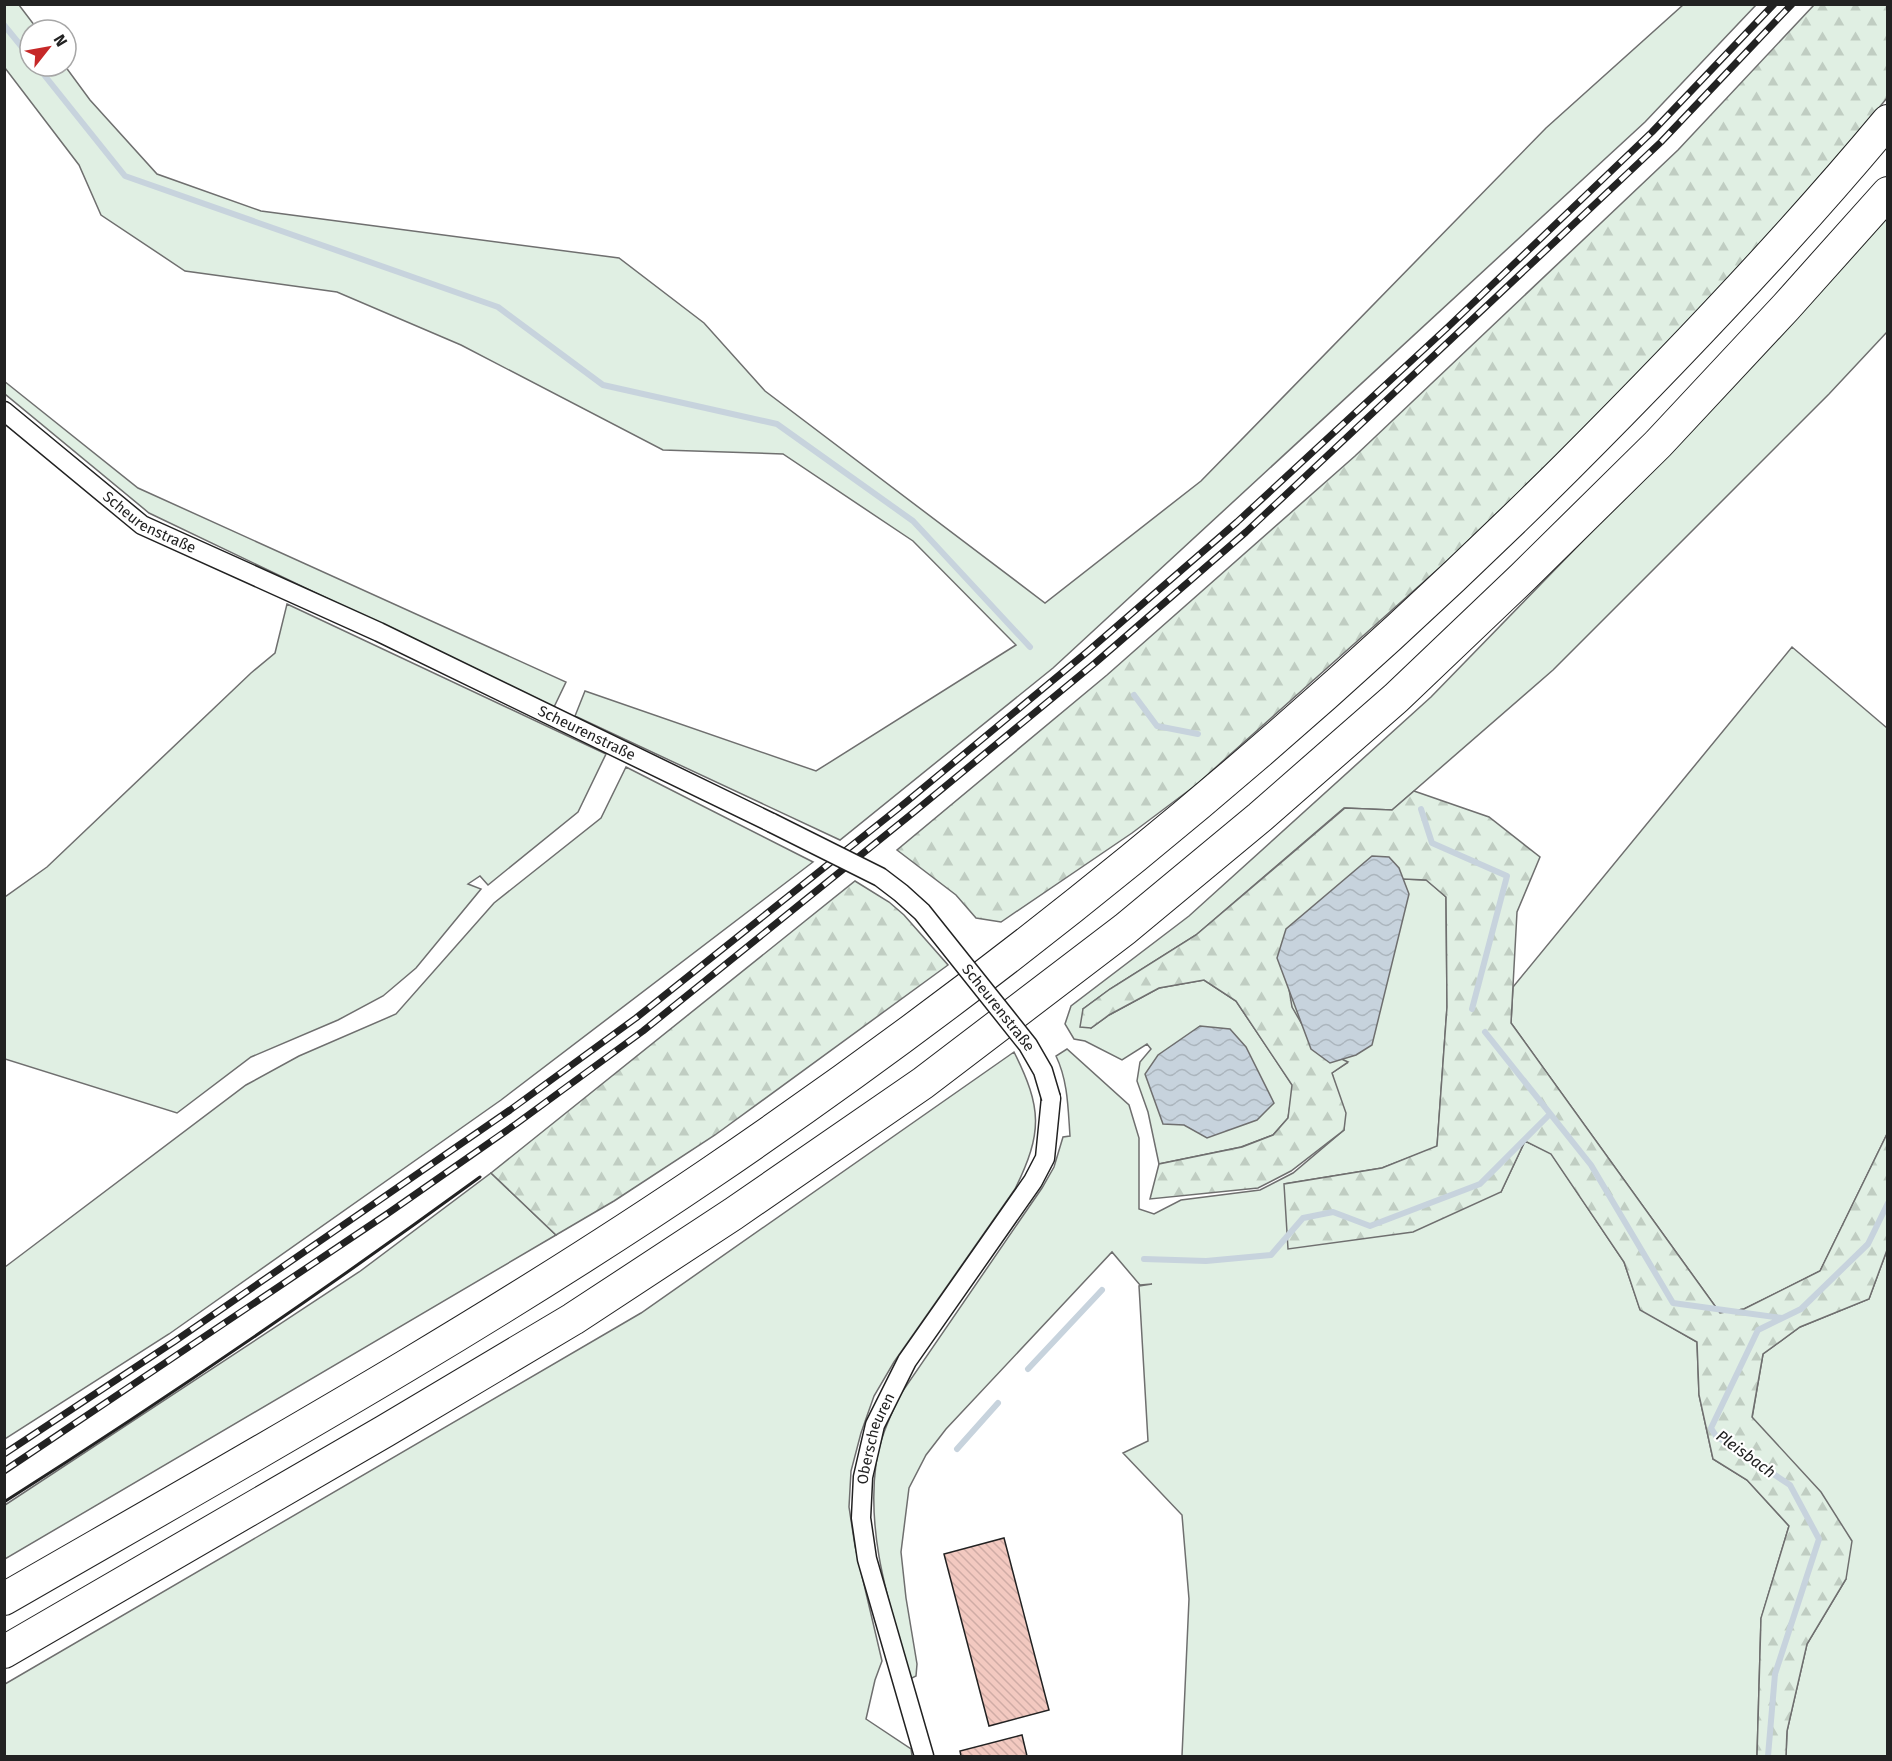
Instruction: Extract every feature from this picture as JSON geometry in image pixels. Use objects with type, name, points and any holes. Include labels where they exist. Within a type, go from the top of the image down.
[{"type":"highway","points":[[4,1599],[362,1392],[579,1259],[706,1176],[892,1046],[1096,890],[1229,780],[1364,662],[1492,542],[1629,405],[1754,274],[1887,121]]},
{"type":"highway","points":[[4,1652],[385,1431],[583,1312],[733,1214],[923,1083],[1125,929],[1260,817],[1396,698],[1523,577],[1658,444],[1786,307],[1887,193]]},
{"type":"street","name":"Scheurenstraße","points":[[4,411],[142,525],[379,632],[880,877],[922,912],[1028,1045],[1043,1071],[1051,1098],[1045,1158]]},
{"type":"street","name":"Oberscheuren","points":[[924,1756],[867,1559],[861,1518],[863,1477],[876,1425],[907,1361],[1033,1181],[1045,1158]]},
{"type":"green space","points":[[5,4],[19,5],[29,18],[18,18],[18,78],[74,78],[90,100],[157,174],[261,211],[619,258],[704,323],[765,391],[1045,603],[1201,481],[1546,128],[1683,5],[1756,5],[1645,122],[1053,668],[840,840],[575,716],[585,691],[816,771],[1016,645],[913,541],[783,454],[663,450],[461,345],[337,292],[185,271],[101,215],[79,165],[5,68]]},
{"type":"green space","points":[[1814,5],[1887,5],[1887,98],[1746,269],[1628,387],[1447,561],[1196,785],[1132,833],[1001,922],[976,918],[956,895],[897,850],[1107,675],[1355,456],[1678,150]]},
{"type":"green space","points":[[1887,218],[1887,332],[1829,394],[1553,670],[1392,810],[1344,808],[1196,935],[1110,989],[1083,1009],[1091,1028],[1109,1015],[1159,988],[1204,980],[1236,1001],[1293,1086],[1288,1118],[1273,1135],[1241,1147],[1159,1164],[1148,1112],[1137,1081],[1140,1062],[1151,1049],[1147,1044],[1122,1060],[1085,1041],[1074,1039],[1065,1024],[1071,1006],[1189,916],[1431,697],[1714,406]]},
{"type":"green space","points":[[4,381],[138,488],[566,682],[554,707],[149,513],[5,394]]},
{"type":"green space","points":[[287,604],[606,754],[578,812],[488,885],[480,876],[468,884],[481,889],[416,968],[383,996],[338,1020],[251,1057],[177,1113],[5,1059],[5,897],[47,867],[251,673],[275,653]]},
{"type":"green space","points":[[1792,647],[1887,728],[1887,1134],[1820,1271],[1744,1309],[1720,1313],[1511,1023],[1513,987]]},
{"type":"green space","points":[[626,767],[813,862],[501,1100],[169,1334],[5,1439],[5,1267],[246,1085],[299,1056],[396,1014],[494,903],[601,818]]},
{"type":"green space","points":[[1414,791],[1489,817],[1540,857],[1517,912],[1511,1023],[1720,1313],[1744,1309],[1820,1271],[1887,1134],[1887,1250],[1869,1299],[1800,1327],[1763,1354],[1752,1417],[1821,1492],[1852,1541],[1846,1579],[1807,1644],[1787,1731],[1786,1756],[1757,1756],[1761,1618],[1789,1526],[1747,1480],[1713,1459],[1699,1395],[1697,1342],[1640,1310],[1624,1262],[1551,1154],[1525,1141],[1501,1192],[1413,1232],[1288,1249],[1284,1184],[1382,1168],[1437,1146],[1447,1007],[1446,897],[1426,880],[1403,879],[1286,971],[1292,1007],[1307,1033],[1324,1051],[1348,1062],[1332,1073],[1346,1113],[1344,1130],[1291,1171],[1258,1188],[1150,1199],[1159,1164],[1242,1147],[1273,1135],[1288,1118],[1292,1085],[1236,1001],[1204,980],[1159,988],[1109,1015],[1091,1028],[1080,1027],[1083,1009],[1110,989],[1196,935],[1345,808],[1392,810]]},
{"type":"green space","points":[[1403,879],[1427,880],[1446,897],[1447,1007],[1437,1147],[1382,1168],[1284,1184],[1501,1192],[1525,1141],[1551,1153],[1624,1262],[1640,1309],[1697,1342],[1699,1395],[1713,1459],[1747,1480],[1789,1526],[1761,1619],[1757,1756],[1182,1756],[1189,1599],[1182,1515],[1123,1453],[1148,1441],[1139,1286],[1152,1284],[1140,1285],[1112,1252],[946,1429],[926,1455],[909,1488],[901,1552],[917,1664],[916,1676],[910,1679],[888,1599],[877,1546],[874,1492],[877,1455],[885,1429],[900,1395],[1042,1188],[1054,1167],[1063,1137],[1070,1136],[1065,1085],[1056,1056],[1067,1049],[1129,1105],[1139,1138],[1139,1209],[1154,1214],[1181,1200],[1260,1190],[1293,1173],[1344,1130],[1332,1073],[1347,1063],[1314,1041],[1296,1018],[1289,995],[1286,971]]},
{"type":"green space","points":[[855,881],[889,902],[904,915],[948,965],[715,1135],[614,1201],[556,1235],[491,1173]]},
{"type":"green space","points":[[1014,1052],[1030,1089],[1036,1120],[1031,1151],[1024,1169],[1015,1189],[894,1362],[874,1396],[851,1471],[849,1507],[855,1546],[882,1661],[866,1719],[911,1749],[912,1756],[5,1756],[5,1684],[641,1313]]},
{"type":"green space","points":[[491,1173],[556,1235],[5,1559],[5,1505],[359,1272]]},
{"type":"green space","points":[[1887,1250],[1887,1756],[1786,1756],[1787,1731],[1807,1644],[1846,1579],[1752,1418],[1763,1354],[1800,1327],[1869,1299]]},
{"type":"water","points":[[1372,856],[1389,857],[1399,868],[1409,894],[1372,1045],[1356,1055],[1330,1063],[1311,1049],[1277,958],[1286,929]]},
{"type":"water","points":[[1200,1026],[1230,1029],[1246,1047],[1274,1103],[1257,1120],[1207,1138],[1184,1125],[1163,1124],[1145,1074],[1158,1055]]},
{"type":"building","points":[[1004,1538],[1049,1710],[989,1726],[944,1554]]},
{"type":"building","points":[[1022,1735],[1027,1756],[961,1756],[960,1751]]},
{"type":"waterway","points":[[4,25],[18,42]]},
{"type":"waterway","points":[[47,78],[125,176],[498,307],[603,385],[777,424],[913,521],[1030,647]]},
{"type":"waterway","points":[[1134,695],[1157,726],[1198,734]]},
{"type":"waterway","points":[[1421,809],[1432,843],[1507,876],[1472,1009]]},
{"type":"waterway","points":[[1485,1032],[1591,1165],[1673,1303],[1782,1318]]},
{"type":"waterway","points":[[1144,1259],[1206,1261],[1271,1255],[1303,1218],[1333,1212],[1370,1226],[1480,1184],[1550,1114]]},
{"type":"waterway","name":"Pleisbach","points":[[1768,1756],[1775,1674],[1819,1539],[1790,1485],[1716,1436],[1711,1428],[1758,1330],[1801,1309],[1868,1244],[1888,1203]]},
{"type":"waterway","points":[[1028,1369],[1102,1290]]},
{"type":"waterway","points":[[957,1449],[998,1403]]},
{"type":"railway","points":[[4,1454],[175,1341],[510,1110],[636,1018],[905,803],[1087,652],[1237,522],[1448,327],[1652,132],[1774,4]]},
{"type":"railway","points":[[4,1471],[387,1214],[516,1124],[643,1031],[914,812],[1095,663],[1246,532],[1661,142],[1792,4]]},
{"type":"wall","points":[[4,1502],[245,1343],[480,1177]]}]
